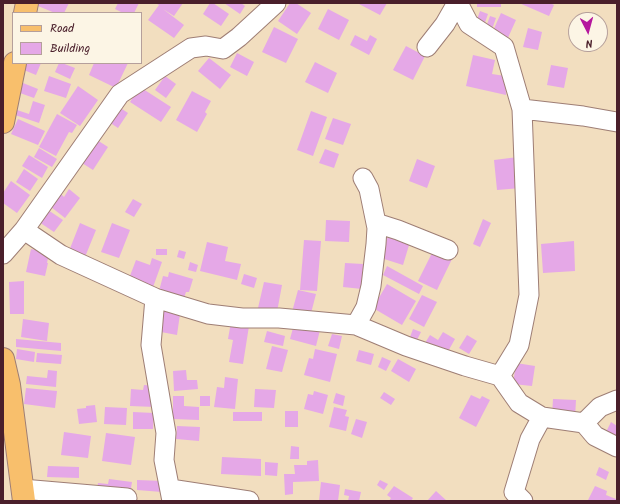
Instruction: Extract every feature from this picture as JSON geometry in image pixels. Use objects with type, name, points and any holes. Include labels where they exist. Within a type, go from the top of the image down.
[{"type":"main road","points":[[3,122],[15,64]]},
{"type":"main road","points":[[3,359],[9,385],[23,495]]},
{"type":"street","points":[[3,254],[24,230],[120,94],[191,48],[206,46],[223,49],[239,38],[276,3]]},
{"type":"street","points":[[427,47],[445,24],[457,3]]},
{"type":"street","points":[[457,3],[469,24],[504,47],[522,108],[529,295],[518,345],[500,376]]},
{"type":"street","points":[[522,108],[617,122]]},
{"type":"street","points":[[356,325],[366,307],[371,286],[377,228],[369,189],[363,178]]},
{"type":"street","points":[[376,223],[448,250]]},
{"type":"street","points":[[24,230],[61,255],[155,298],[208,314],[242,318],[279,318],[356,325],[406,346],[500,376],[519,403],[542,416],[584,423],[595,436],[617,447]]},
{"type":"street","points":[[155,298],[151,345],[166,433],[164,460],[171,495],[248,501]]},
{"type":"street","points":[[584,423],[600,407],[617,400]]},
{"type":"street","points":[[523,501],[514,492],[530,440],[542,416]]},
{"type":"street","points":[[23,495],[127,498]]},
{"type":"building","points":[[40,3],[69,3],[64,12],[53,12],[38,6]]},
{"type":"building","points":[[118,3],[139,3],[134,12],[121,12],[115,9]]},
{"type":"building","points":[[155,3],[183,3],[174,16],[163,9],[184,25],[174,38],[148,20],[159,5]]},
{"type":"building","points":[[210,3],[213,3],[229,14],[221,26],[203,14]]},
{"type":"building","points":[[224,3],[241,3],[245,6],[240,14]]},
{"type":"building","points":[[290,3],[296,3],[311,13],[297,34],[278,21]]},
{"type":"building","points":[[387,3],[380,15],[359,4]]},
{"type":"building","points":[[477,3],[501,3],[501,7],[477,7]]},
{"type":"building","points":[[519,3],[550,3],[554,5],[549,16]]},
{"type":"building","points":[[328,9],[349,20],[339,40],[318,29]]},
{"type":"building","points":[[480,11],[488,14],[483,28],[475,25]]},
{"type":"building","points":[[501,13],[516,20],[507,40],[492,33]]},
{"type":"building","points":[[490,16],[496,18],[491,32],[485,30]]},
{"type":"building","points":[[274,27],[298,39],[286,63],[262,52]]},
{"type":"building","points":[[528,28],[542,32],[538,50],[523,47]]},
{"type":"building","points":[[355,35],[367,41],[370,35],[377,39],[369,55],[350,45]]},
{"type":"building","points":[[406,46],[425,56],[413,80],[393,70]]},
{"type":"building","points":[[237,53],[254,62],[247,76],[230,67]]},
{"type":"building","points":[[473,55],[495,60],[492,74],[505,76],[506,95],[466,86]]},
{"type":"building","points":[[209,58],[231,75],[220,89],[198,71]]},
{"type":"building","points":[[315,62],[337,73],[328,93],[305,82]]},
{"type":"building","points":[[21,64],[41,64],[36,75],[19,68]]},
{"type":"building","points":[[59,64],[65,64],[75,68],[70,79],[55,72]]},
{"type":"building","points":[[94,64],[128,64],[116,88],[89,75]]},
{"type":"building","points":[[551,65],[568,68],[564,88],[547,85]]},
{"type":"building","points":[[49,76],[71,84],[66,98],[44,91]]},
{"type":"building","points":[[165,76],[176,84],[166,98],[155,90]]},
{"type":"building","points":[[23,83],[38,89],[34,98],[20,93]]},
{"type":"building","points":[[78,86],[98,100],[80,126],[60,113]]},
{"type":"building","points":[[140,87],[171,107],[161,122],[130,102]]},
{"type":"building","points":[[192,91],[211,101],[205,112],[207,114],[197,132],[176,120]]},
{"type":"building","points":[[33,101],[45,105],[39,123],[15,115],[17,110],[29,114]]},
{"type":"building","points":[[119,107],[128,113],[118,128],[109,122]]},
{"type":"building","points":[[311,111],[327,117],[313,156],[297,150]]},
{"type":"building","points":[[57,114],[77,125],[72,133],[69,132],[56,156],[39,147]]},
{"type":"building","points":[[333,118],[351,124],[343,145],[325,139]]},
{"type":"building","points":[[18,119],[45,131],[38,145],[11,134]]},
{"type":"building","points":[[97,140],[108,147],[93,170],[82,163]]},
{"type":"building","points":[[39,148],[57,159],[52,167],[34,157]]},
{"type":"building","points":[[325,149],[339,154],[334,168],[319,163]]},
{"type":"building","points":[[29,155],[48,167],[42,178],[22,166]]},
{"type":"building","points":[[518,157],[521,188],[497,190],[494,160]]},
{"type":"building","points":[[417,159],[435,166],[427,188],[409,181]]},
{"type":"building","points":[[24,169],[38,179],[30,191],[16,182]]},
{"type":"building","points":[[11,181],[30,195],[17,213],[3,203],[3,193]]},
{"type":"building","points":[[69,189],[80,198],[65,218],[51,207],[61,194],[64,197]]},
{"type":"building","points":[[133,199],[142,204],[134,217],[125,212]]},
{"type":"building","points":[[48,210],[63,220],[54,232],[39,222]]},
{"type":"building","points":[[483,219],[491,223],[480,247],[473,244]]},
{"type":"building","points":[[326,220],[350,221],[349,242],[325,241]]},
{"type":"building","points":[[80,223],[96,230],[85,257],[69,251]]},
{"type":"building","points":[[112,223],[130,230],[119,258],[101,252]]},
{"type":"building","points":[[388,236],[410,242],[403,265],[381,258]]},
{"type":"building","points":[[304,240],[321,241],[317,291],[300,290]]},
{"type":"building","points":[[574,241],[575,271],[543,273],[541,244]]},
{"type":"building","points":[[207,242],[228,247],[225,261],[241,264],[237,280],[200,271]]},
{"type":"building","points":[[31,249],[49,253],[45,276],[26,272]]},
{"type":"building","points":[[156,249],[167,249],[167,255],[156,255]]},
{"type":"building","points":[[434,249],[452,259],[437,290],[418,281]]},
{"type":"building","points":[[179,250],[186,252],[184,259],[177,257]]},
{"type":"building","points":[[152,258],[162,262],[152,290],[128,281],[136,260],[150,265]]},
{"type":"building","points":[[190,262],[198,265],[196,272],[188,270]]},
{"type":"building","points":[[345,263],[363,264],[362,289],[343,287]]},
{"type":"building","points":[[387,266],[423,286],[419,294],[383,275]]},
{"type":"building","points":[[169,272],[193,279],[189,292],[186,292],[184,298],[159,291],[163,276],[168,277]]},
{"type":"building","points":[[244,274],[257,278],[254,288],[241,284]]},
{"type":"building","points":[[24,281],[24,314],[10,314],[9,282]]},
{"type":"building","points":[[264,282],[282,285],[277,312],[258,308]]},
{"type":"building","points":[[387,284],[416,301],[402,325],[373,308]]},
{"type":"building","points":[[298,290],[316,294],[310,317],[292,312]]},
{"type":"building","points":[[422,295],[437,302],[424,327],[409,319]]},
{"type":"building","points":[[164,311],[180,314],[177,335],[161,332]]},
{"type":"building","points":[[23,319],[49,323],[47,341],[21,337]]},
{"type":"building","points":[[231,322],[249,326],[243,364],[229,362],[233,340],[228,339]]},
{"type":"building","points":[[300,326],[320,330],[316,346],[290,339],[293,328],[299,329]]},
{"type":"building","points":[[413,329],[421,332],[417,340],[410,337]]},
{"type":"building","points":[[267,331],[285,336],[283,346],[264,342]]},
{"type":"building","points":[[443,332],[455,339],[446,355],[425,343],[430,335],[438,340]]},
{"type":"building","points":[[332,334],[342,336],[339,349],[328,346]]},
{"type":"building","points":[[467,335],[477,341],[469,354],[459,348]]},
{"type":"building","points":[[16,339],[61,343],[61,351],[16,347]]},
{"type":"building","points":[[272,346],[288,350],[282,372],[266,369]]},
{"type":"building","points":[[17,349],[35,352],[34,362],[16,359]]},
{"type":"building","points":[[315,349],[337,354],[330,382],[304,375],[309,358],[313,359]]},
{"type":"building","points":[[359,350],[374,354],[371,365],[356,361]]},
{"type":"building","points":[[37,353],[62,355],[61,364],[36,362]]},
{"type":"building","points":[[382,357],[391,361],[386,371],[378,367]]},
{"type":"building","points":[[398,359],[416,369],[409,382],[391,371]]},
{"type":"building","points":[[516,363],[535,366],[532,386],[513,384]]},
{"type":"building","points":[[48,370],[57,371],[56,387],[26,384],[27,376],[47,378]]},
{"type":"building","points":[[186,370],[187,380],[197,380],[198,389],[174,391],[173,371]]},
{"type":"building","points":[[225,377],[238,379],[235,409],[214,407],[217,387],[224,388]]},
{"type":"building","points":[[144,385],[156,386],[155,407],[130,406],[131,389],[143,390]]},
{"type":"building","points":[[26,388],[57,391],[55,408],[24,404]]},
{"type":"building","points":[[255,389],[276,390],[274,408],[254,407]]},
{"type":"building","points":[[314,391],[328,395],[323,414],[304,409],[308,394],[313,395]]},
{"type":"building","points":[[384,392],[395,399],[391,405],[380,398]]},
{"type":"building","points":[[336,393],[345,396],[343,406],[333,403]]},
{"type":"building","points":[[471,395],[480,399],[482,396],[490,400],[476,427],[459,418]]},
{"type":"building","points":[[173,396],[184,396],[184,406],[199,407],[199,420],[173,419]]},
{"type":"building","points":[[200,396],[210,396],[210,406],[200,406]]},
{"type":"building","points":[[553,399],[576,400],[575,418],[552,416]]},
{"type":"building","points":[[95,405],[97,422],[79,424],[77,409]]},
{"type":"building","points":[[105,407],[127,408],[126,425],[104,424]]},
{"type":"building","points":[[334,407],[347,410],[345,416],[349,417],[346,431],[329,427]]},
{"type":"building","points":[[285,411],[298,411],[298,427],[285,427]]},
{"type":"building","points":[[133,412],[154,413],[153,429],[133,429]]},
{"type":"building","points":[[233,412],[262,412],[262,421],[233,421]]},
{"type":"building","points":[[356,419],[367,422],[362,438],[351,434]]},
{"type":"building","points":[[611,422],[617,426],[617,443],[604,436]]},
{"type":"building","points":[[177,426],[200,427],[199,441],[176,439]]},
{"type":"building","points":[[64,432],[91,436],[88,458],[61,455]]},
{"type":"building","points":[[106,433],[135,437],[131,465],[102,461]]},
{"type":"building","points":[[291,446],[299,447],[299,459],[290,459]]},
{"type":"building","points":[[222,457],[261,459],[261,476],[221,474]]},
{"type":"building","points":[[318,460],[319,481],[293,482],[293,494],[285,495],[284,474],[295,474],[294,465],[307,465],[307,461]]},
{"type":"building","points":[[265,462],[278,463],[277,476],[265,475]]},
{"type":"building","points":[[48,466],[79,467],[79,478],[47,477]]},
{"type":"building","points":[[599,467],[609,472],[606,480],[596,475]]},
{"type":"building","points":[[109,479],[132,482],[130,494],[97,490],[98,483],[108,484]]},
{"type":"building","points":[[137,480],[163,481],[162,492],[137,490]]},
{"type":"building","points":[[380,480],[388,484],[384,490],[377,485]]},
{"type":"building","points":[[321,482],[340,485],[338,501],[319,501]]},
{"type":"building","points":[[394,486],[413,498],[411,501],[389,501],[391,498],[387,495]]},
{"type":"building","points":[[595,486],[607,491],[606,495],[616,499],[616,501],[588,500]]},
{"type":"building","points":[[345,489],[361,492],[359,501],[348,501],[349,496],[344,495]]},
{"type":"building","points":[[436,491],[447,501],[427,501]]}]
